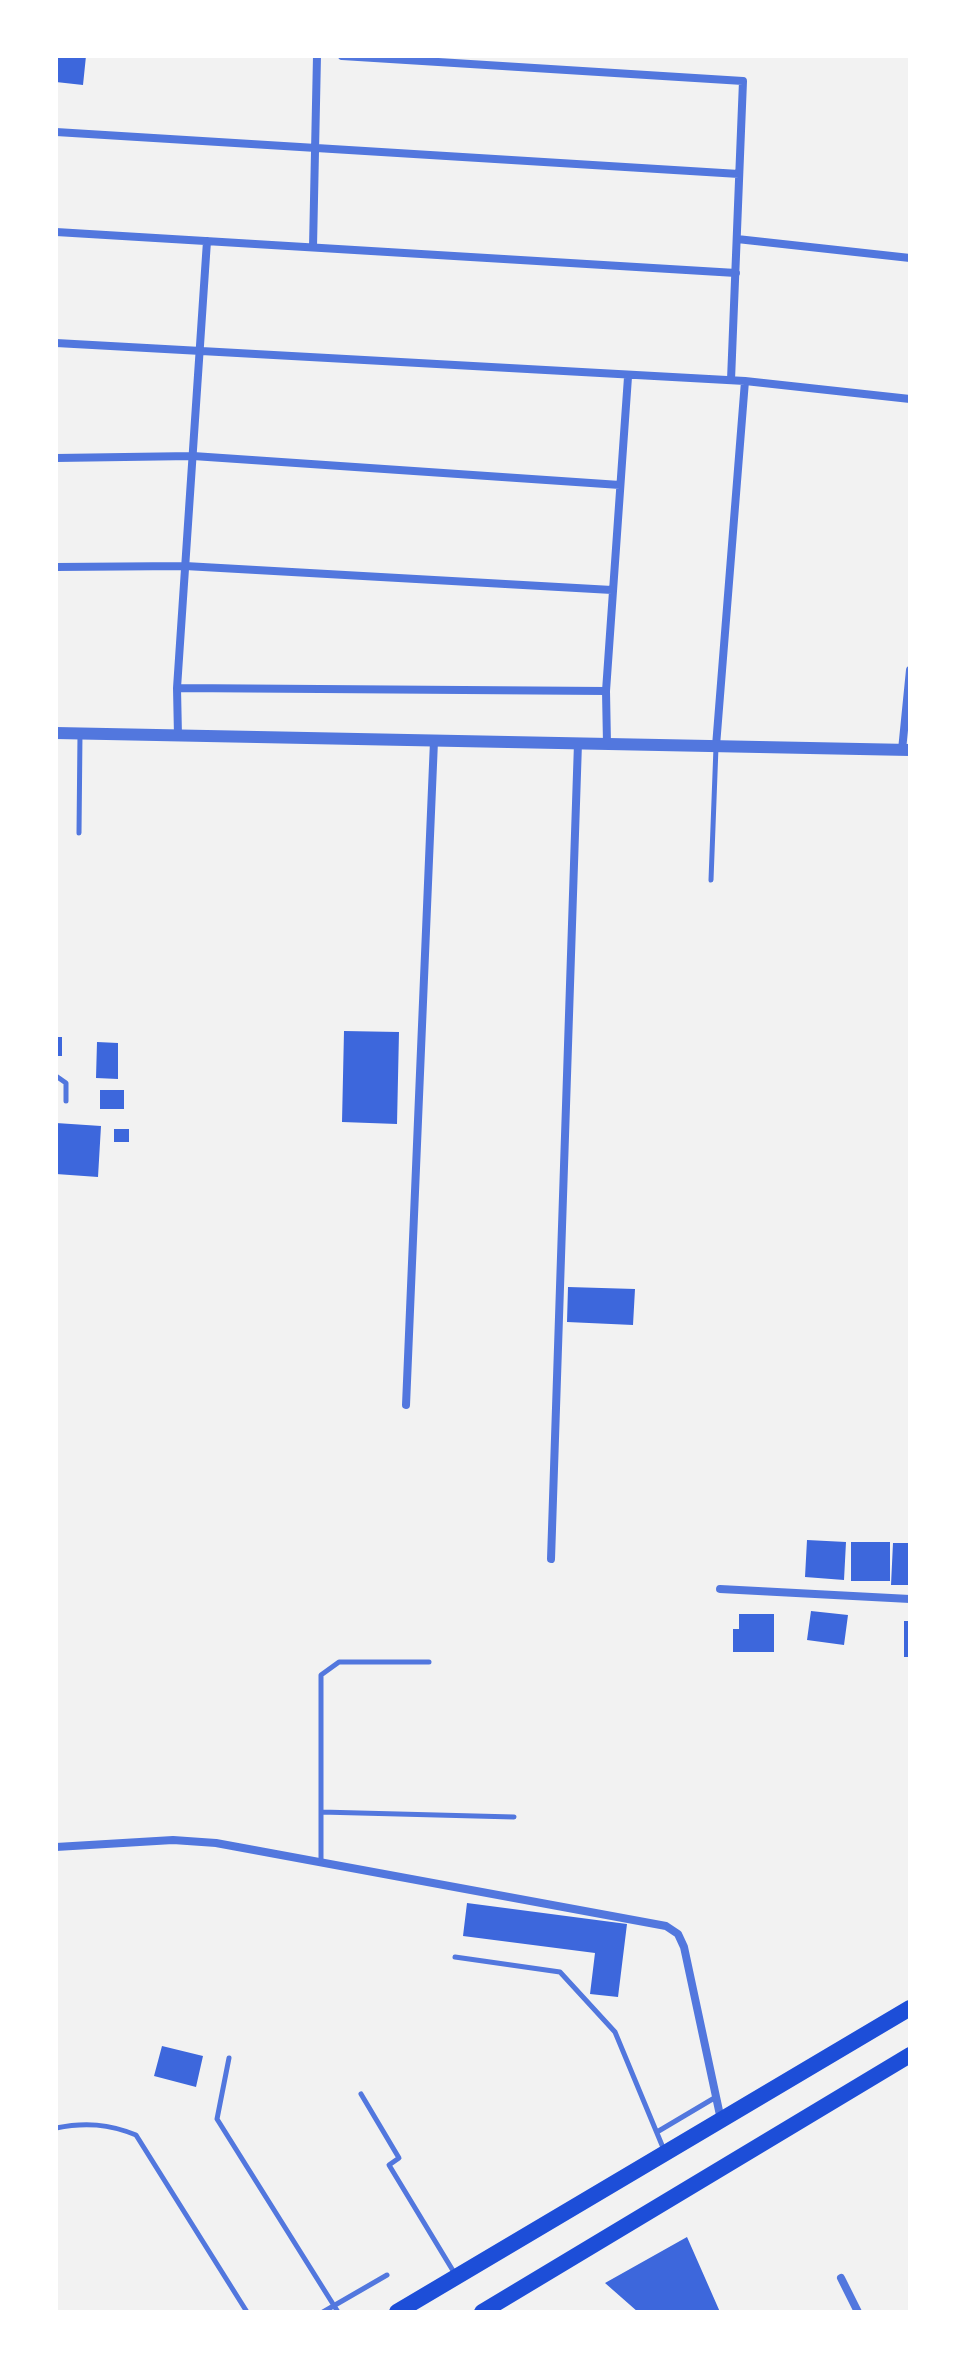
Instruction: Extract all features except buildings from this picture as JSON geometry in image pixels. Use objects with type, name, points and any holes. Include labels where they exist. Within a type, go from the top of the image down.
[{"type":"main road","points":[[397,2312],[910,2008]]},
{"type":"main road","points":[[482,2312],[910,2055]]},
{"type":"street","points":[[313,247],[317,56]]},
{"type":"street","points":[[342,56],[743,81],[731,380]]},
{"type":"street","points":[[56,132],[739,174]]},
{"type":"street","points":[[56,232],[736,273]]},
{"type":"street","points":[[737,239],[910,258]]},
{"type":"street","points":[[178,736],[177,688],[207,241]]},
{"type":"street","points":[[56,343],[628,377],[731,380],[910,399]]},
{"type":"street","points":[[607,744],[606,691],[628,377]]},
{"type":"street","points":[[716,746],[745,381]]},
{"type":"street","points":[[56,458],[193,456],[620,485]]},
{"type":"street","points":[[56,567],[185,566],[612,590]]},
{"type":"street","points":[[56,733],[906,750],[910,670]]},
{"type":"street","points":[[177,688],[606,691]]},
{"type":"street","points":[[406,1405],[434,741]]},
{"type":"street","points":[[551,1559],[578,743]]},
{"type":"street","points":[[720,1589],[910,1599]]},
{"type":"street","points":[[56,1847],[173,1840],[216,1843],[666,1926],[678,1934],[684,1947],[721,2121]]},
{"type":"street","points":[[841,2278],[858,2312]]},
{"type":"lane","points":[[79,833],[80,734]]},
{"type":"lane","points":[[711,880],[716,746]]},
{"type":"lane","points":[[56,1076],[66,1083],[66,1101]]},
{"type":"lane","points":[[321,1863],[321,1675],[339,1662],[429,1662]]},
{"type":"lane","points":[[321,1812],[514,1817]]},
{"type":"lane","points":[[455,1957],[560,1972],[615,2032],[666,2154]]},
{"type":"lane","points":[[229,2058],[217,2119],[338,2312]]},
{"type":"lane","points":[[361,2094],[399,2158],[389,2165],[455,2275]]},
{"type":"lane","points":[[657,2132],[716,2097]]},
{"type":"lane","points":[[56,2128],[88,2123],[115,2127],[136,2135],[247,2312]]},
{"type":"lane","points":[[323,2312],[387,2275]]}]
